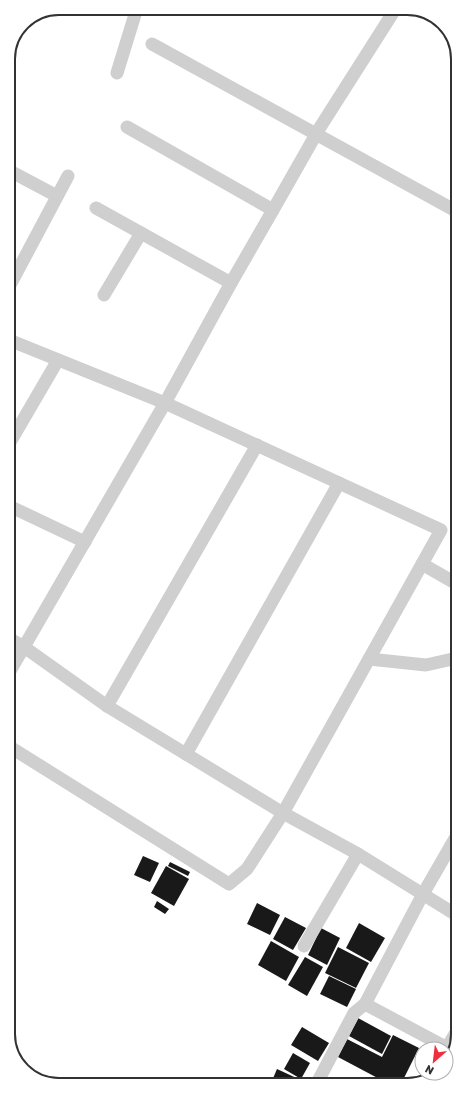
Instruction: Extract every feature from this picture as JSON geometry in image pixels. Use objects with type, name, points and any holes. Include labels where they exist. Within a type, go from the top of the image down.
[{"type":"street","points":[[116,73],[135,15]]},
{"type":"street","points":[[15,662],[165,403],[231,283],[316,135],[392,15]]},
{"type":"street","points":[[152,44],[451,208]]},
{"type":"street","points":[[128,127],[273,210]]},
{"type":"street","points":[[15,174],[57,196]]},
{"type":"street","points":[[15,263],[68,176]]},
{"type":"street","points":[[96,208],[231,283]]},
{"type":"street","points":[[104,295],[141,233]]},
{"type":"street","points":[[15,342],[165,403],[441,530],[283,813],[247,869],[229,884],[15,750]]},
{"type":"street","points":[[15,434],[58,360]]},
{"type":"street","points":[[107,706],[257,445]]},
{"type":"street","points":[[186,754],[339,483]]},
{"type":"street","points":[[15,509],[85,542]]},
{"type":"street","points":[[422,564],[451,581]]},
{"type":"street","points":[[15,642],[107,706],[283,813],[358,854],[451,912]]},
{"type":"street","points":[[369,659],[426,665],[451,659]]},
{"type":"street","points":[[320,1078],[354,1013],[365,1004],[423,894],[451,845]]},
{"type":"street","points":[[304,946],[358,854]]},
{"type":"street","points":[[365,1004],[433,1041]]},
{"type":"building","points":[[143,856],[159,863],[150,882],[134,875]]},
{"type":"building","points":[[170,862],[190,872],[188,876],[168,866]]},
{"type":"building","points":[[166,866],[189,879],[174,906],[151,893]]},
{"type":"building","points":[[157,901],[169,909],[165,914],[154,907]]},
{"type":"building","points":[[257,903],[280,915],[270,935],[247,924]]},
{"type":"building","points":[[285,917],[306,928],[293,950],[273,939]]},
{"type":"building","points":[[359,923],[385,938],[371,962],[346,948]]},
{"type":"building","points":[[321,928],[340,938],[327,965],[308,955]]},
{"type":"building","points":[[271,941],[299,957],[286,981],[258,965]]},
{"type":"building","points":[[338,947],[369,963],[356,988],[325,973]]},
{"type":"building","points":[[305,957],[323,967],[307,996],[288,985]]},
{"type":"building","points":[[329,976],[356,989],[347,1007],[320,994]]},
{"type":"building","points":[[358,1018],[391,1036],[382,1054],[349,1036]]},
{"type":"building","points":[[302,1027],[329,1043],[318,1061],[291,1045]]},
{"type":"building","points":[[393,1035],[414,1046],[414,1058],[404,1078],[378,1078],[338,1057],[347,1039],[382,1057]]},
{"type":"building","points":[[293,1053],[310,1063],[302,1078],[284,1069]]},
{"type":"building","points":[[277,1069],[296,1078],[273,1078]]}]
